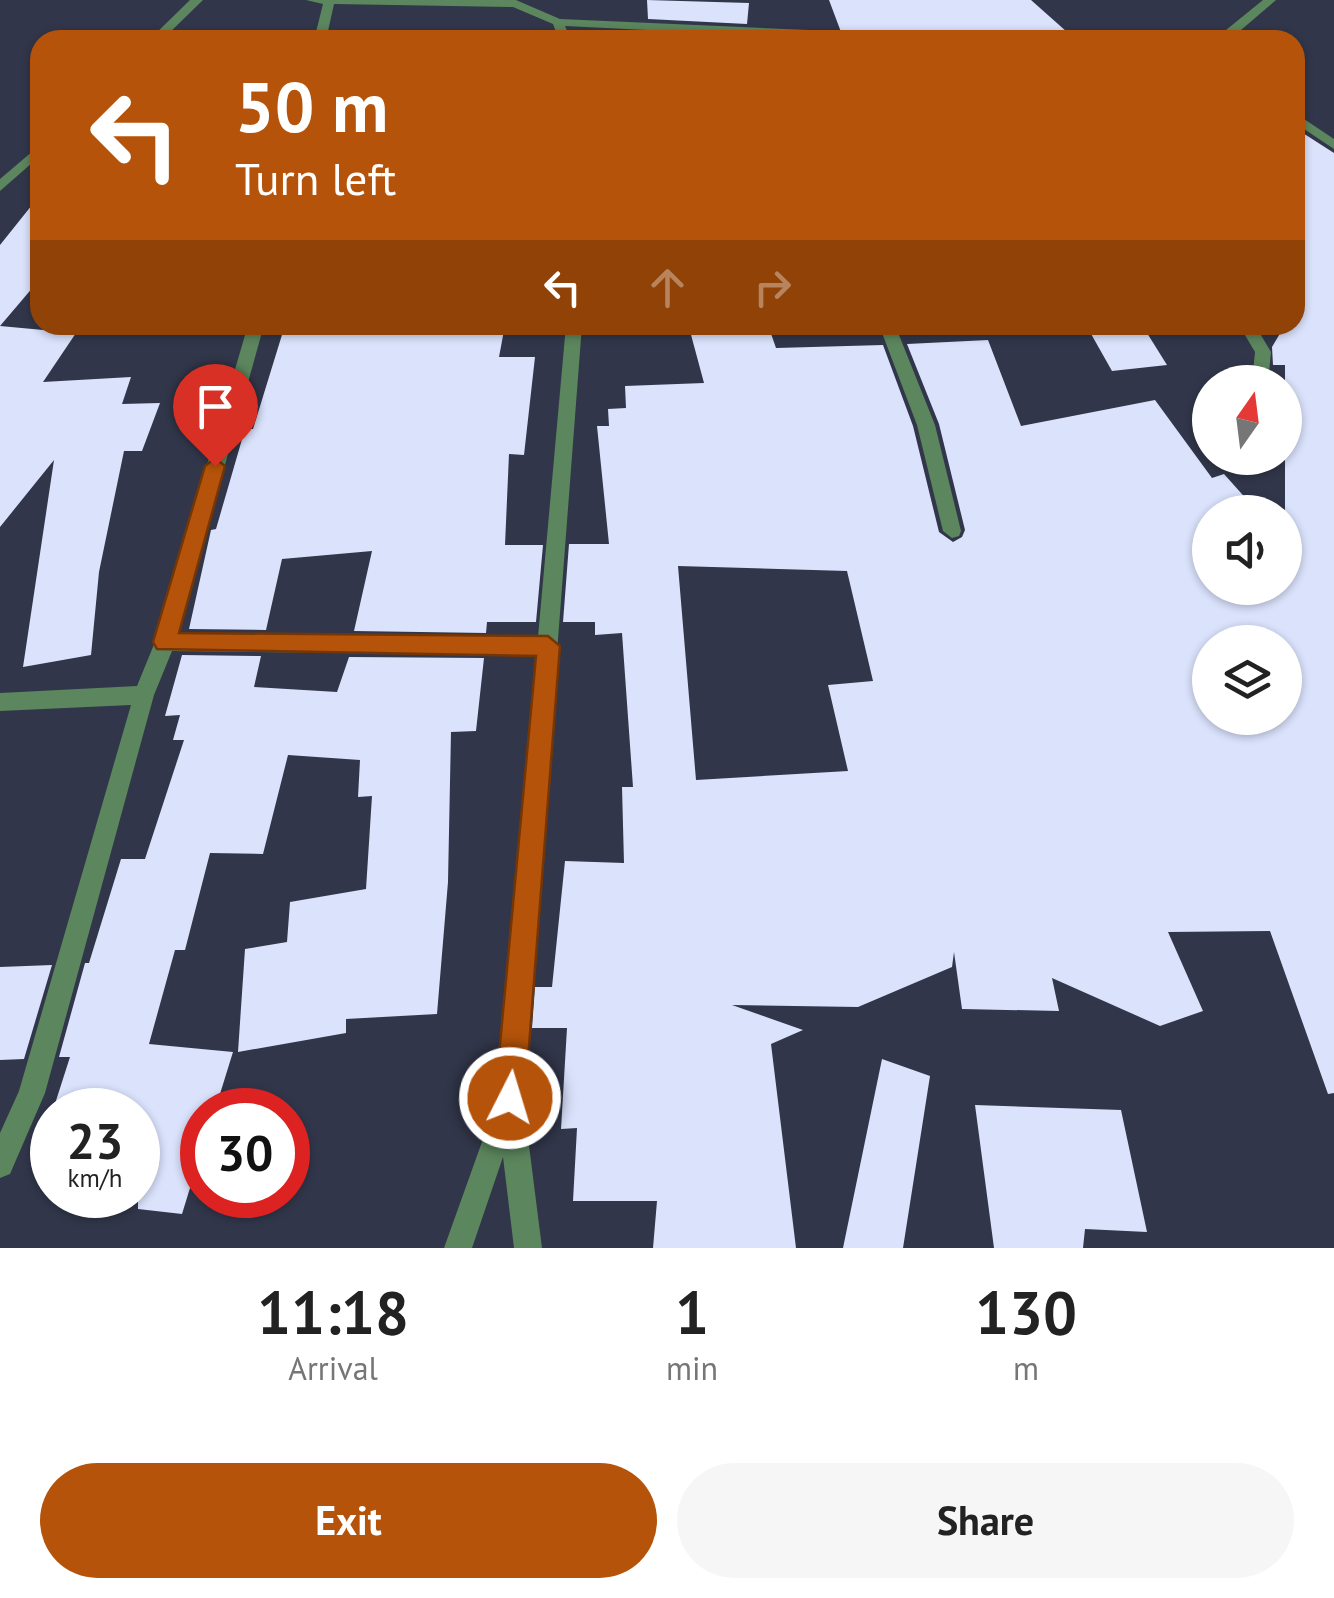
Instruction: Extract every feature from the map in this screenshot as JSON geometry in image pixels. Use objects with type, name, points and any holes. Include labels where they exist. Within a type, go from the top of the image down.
[{"type":"street","points":[[166,30],[197,0]]},
{"type":"street","points":[[312,0],[510,2],[558,22],[741,30]]},
{"type":"street","points":[[1235,30],[1270,0]]},
{"type":"street","points":[[322,30],[328,1]]},
{"type":"street","points":[[558,22],[561,30]]},
{"type":"street","points":[[1305,124],[1334,145]]},
{"type":"street","points":[[0,188],[30,159]]},
{"type":"street","points":[[0,1164],[32,1092],[144,694],[165,642],[253,335]]},
{"type":"street","points":[[528,1248],[510,1098],[573,335]]},
{"type":"street","points":[[891,335],[926,425],[952,531]]},
{"type":"street","points":[[1253,335],[1263,352],[1262,365]]},
{"type":"street","points":[[165,642],[548,646]]},
{"type":"street","points":[[0,702],[144,694]]},
{"type":"street","points":[[458,1248],[510,1098]]},
{"type":"building","points":[[647,0],[749,3],[747,24],[648,19]]},
{"type":"building","points":[[829,0],[1031,0],[1065,30],[840,30]]},
{"type":"building","points":[[1305,134],[1334,153],[1334,1093],[1328,1094],[1270,931],[1168,932],[1203,1011],[1160,1026],[1052,978],[1059,1011],[962,1009],[954,952],[952,967],[858,1007],[732,1005],[803,1030],[771,1044],[796,1248],[653,1248],[657,1201],[573,1201],[577,1128],[561,1129],[567,1028],[532,1028],[535,987],[552,987],[565,861],[624,863],[622,787],[633,787],[622,633],[595,635],[595,622],[563,622],[569,544],[609,544],[597,426],[609,426],[608,409],[626,408],[625,386],[704,383],[691,335],[771,335],[776,348],[883,345],[913,426],[939,532],[953,542],[965,530],[939,424],[907,344],[988,340],[1021,426],[1155,400],[1192,451],[1192,475],[1225,475],[1243,495],[1192,495],[1192,605],[1302,605],[1302,495],[1285,495],[1285,475],[1302,475],[1302,365],[1273,365],[1272,347],[1279,335],[1305,335]],"holes":[[[678,566],[847,571],[873,681],[828,685],[848,771],[696,780]]]},
{"type":"building","points":[[30,208],[30,291],[0,326],[0,245]]},
{"type":"building","points":[[0,326],[30,329],[30,335],[75,335],[43,382],[131,377],[122,404],[160,403],[142,451],[124,451],[99,572],[91,655],[23,667],[54,460],[0,527]]},
{"type":"building","points":[[282,335],[503,335],[499,357],[535,357],[524,455],[509,454],[505,545],[543,545],[536,622],[487,622],[486,633],[354,631],[372,551],[282,559],[266,630],[189,629],[211,530],[216,529],[245,429],[253,429]]},
{"type":"building","points":[[1092,335],[1148,335],[1167,365],[1112,371]]},
{"type":"building","points":[[182,655],[261,656],[254,687],[337,692],[349,657],[484,658],[476,731],[451,732],[448,882],[437,1014],[346,1019],[346,1033],[238,1052],[245,949],[287,942],[290,902],[366,889],[372,796],[358,797],[360,760],[288,755],[263,854],[210,853],[185,950],[175,950],[149,1044],[233,1052],[222,1088],[180,1088],[180,1214],[160,1212],[160,1088],[60,1088],[70,1057],[59,1057],[85,963],[89,963],[121,859],[145,859],[184,740],[173,740],[180,715],[165,716]]},
{"type":"building","points":[[52,965],[24,1059],[0,1060],[0,967]]},
{"type":"building","points":[[882,1059],[930,1076],[903,1248],[843,1248]]},
{"type":"building","points":[[975,1105],[1121,1110],[1147,1232],[1085,1229],[1083,1248],[994,1248]]},
{"type":"route","points":[[215,466],[165,642],[548,646],[510,1098]]}]
